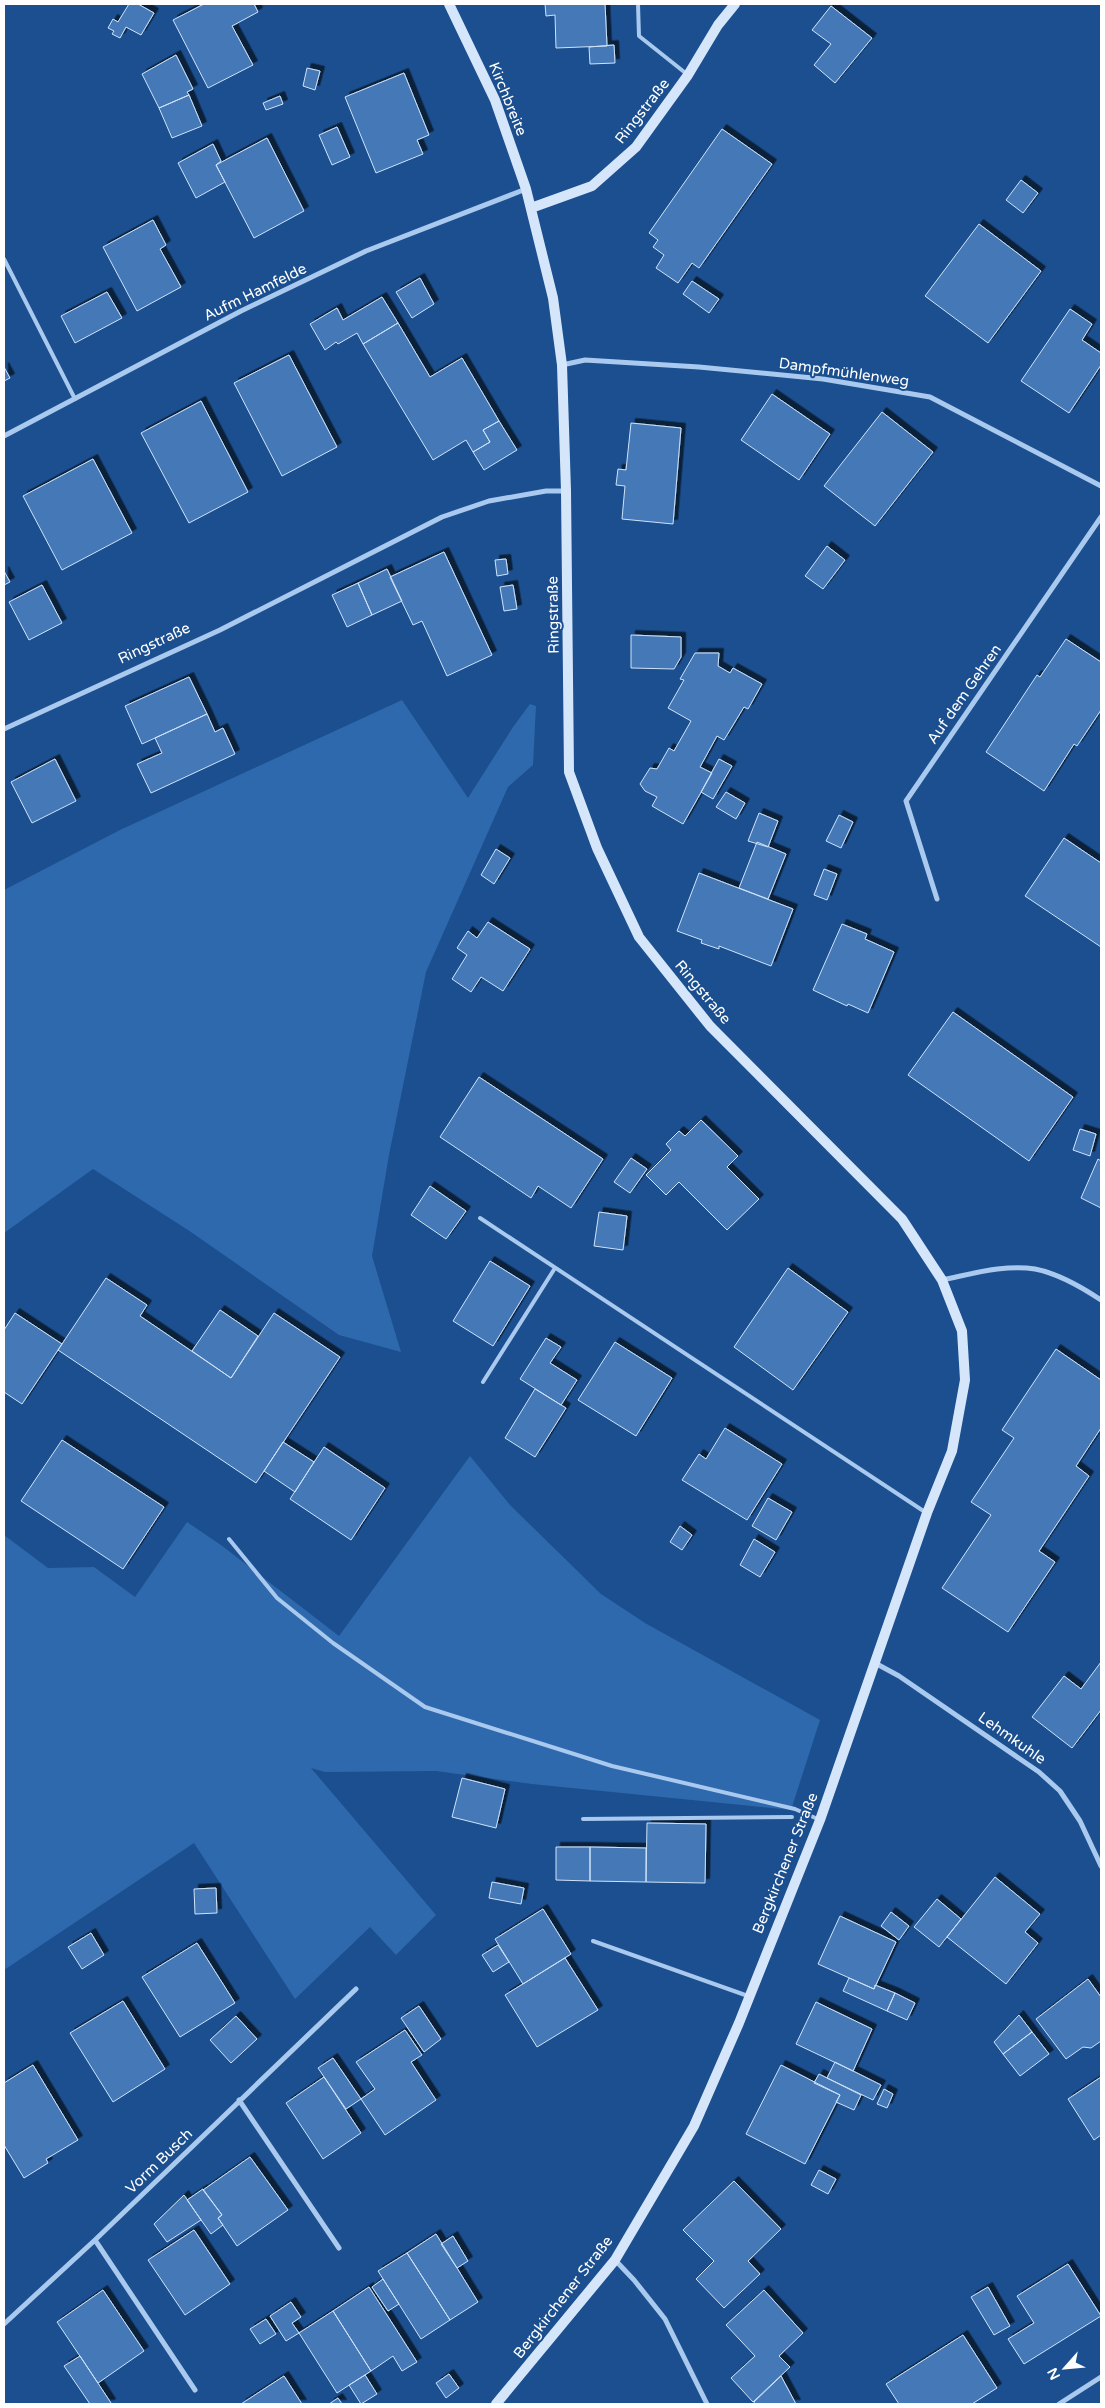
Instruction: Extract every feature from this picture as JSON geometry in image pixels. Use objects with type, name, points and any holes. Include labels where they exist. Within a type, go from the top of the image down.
[{"type":"street","name":"Kirchbreite","points":[[448,4],[495,100],[531,208]]},
{"type":"street","name":"Ringstraße","points":[[735,4],[718,25],[688,75],[636,147],[592,186],[531,208],[553,298],[562,365],[566,491],[569,772],[596,848],[639,936],[710,1026],[902,1219],[942,1280]]},
{"type":"street","name":"Aufm Hamfelde","points":[[4,436],[241,311],[366,251],[526,189]]},
{"type":"street","name":"Dampfmühlenweg","points":[[562,365],[585,360],[699,367],[823,379],[930,397],[1101,486]]},
{"type":"street","name":"Ringstraße","points":[[4,729],[220,630],[442,517],[489,501],[546,491],[566,491]]},
{"type":"street","name":"Auf dem Gehren","points":[[937,899],[906,801],[1101,517]]},
{"type":"street","points":[[942,1280],[1005,1268],[1035,1269],[1081,1287],[1101,1300]]},
{"type":"street","name":"Bergkirchener Straße","points":[[496,2404],[615,2260],[694,2126],[820,1820],[874,1662],[927,1514],[952,1451],[965,1380],[962,1331],[942,1280]]},
{"type":"street","name":"Lehmkuhle","points":[[874,1662],[899,1676],[1039,1772],[1060,1791],[1080,1820],[1101,1866]]},
{"type":"street","name":"Vorm Busch","points":[[4,2324],[95,2240],[356,1989]]},
{"type":"street","points":[[239,2100],[339,2248]]},
{"type":"street","points":[[95,2240],[195,2390]]},
{"type":"street","points":[[615,2260],[634,2280],[664,2319],[707,2404]]},
{"type":"street","points":[[1059,2404],[1101,2377]]},
{"type":"lane","points":[[638,4],[639,36],[688,75]]},
{"type":"lane","points":[[4,259],[74,399]]},
{"type":"lane","points":[[480,1218],[927,1514]]},
{"type":"lane","points":[[483,1382],[554,1268]]},
{"type":"lane","points":[[229,1539],[277,1598],[333,1643],[425,1706],[612,1766],[795,1809],[820,1820]]},
{"type":"lane","points":[[583,1818],[792,1817]]},
{"type":"lane","points":[[593,1941],[748,1996]]},
{"type":"shaded area","points":[[402,700],[468,798],[513,727],[530,704],[536,706],[533,765],[508,787],[426,972],[389,1155],[372,1256],[401,1352],[339,1335],[188,1230],[93,1169],[4,1233],[4,890],[120,830]]},
{"type":"shaded area","points":[[470,1456],[510,1505],[601,1594],[645,1623],[820,1720],[791,1810],[532,1784],[436,1771],[325,1772],[311,1768],[436,1915],[396,1955],[370,1927],[295,1999],[194,1843],[4,1970],[4,1535],[48,1568],[94,1567],[135,1597],[187,1522],[221,1545],[339,1636]]},
{"type":"building","points":[[129,4],[138,4],[154,13],[141,35],[126,27],[120,38],[112,34],[114,31],[108,28],[113,19],[118,22]]},
{"type":"building","points":[[204,4],[254,4],[258,12],[232,26],[253,65],[208,88],[173,20]]},
{"type":"building","points":[[545,4],[605,4],[607,46],[556,48],[555,15],[546,16]]},
{"type":"building","points":[[831,6],[872,38],[835,83],[814,65],[831,44],[812,30]]},
{"type":"building","points":[[614,45],[615,63],[590,64],[589,47]]},
{"type":"building","points":[[176,55],[193,89],[187,92],[189,95],[159,108],[142,74]]},
{"type":"building","points":[[307,68],[320,71],[315,90],[303,86]]},
{"type":"building","points":[[404,73],[429,135],[417,140],[423,154],[376,173],[345,97]]},
{"type":"building","points":[[189,95],[202,126],[172,138],[159,108]]},
{"type":"building","points":[[280,96],[283,104],[266,110],[263,103]]},
{"type":"building","points":[[337,127],[350,157],[332,165],[319,135]]},
{"type":"building","points":[[722,129],[772,164],[699,268],[692,263],[678,283],[656,268],[664,255],[653,247],[658,240],[649,233]]},
{"type":"building","points":[[267,138],[304,211],[254,238],[216,165]]},
{"type":"building","points":[[213,144],[221,161],[216,165],[225,182],[196,198],[178,163]]},
{"type":"building","points":[[1021,180],[1038,193],[1023,213],[1006,200]]},
{"type":"building","points":[[153,220],[166,245],[160,249],[181,287],[137,311],[103,247]]},
{"type":"building","points":[[979,224],[1041,271],[988,343],[925,296]]},
{"type":"building","points":[[420,278],[434,304],[412,318],[396,292]]},
{"type":"building","points":[[692,281],[719,299],[709,313],[683,294]]},
{"type":"building","points":[[107,292],[122,318],[75,343],[61,316]]},
{"type":"building","points":[[382,297],[398,323],[363,344],[357,333],[338,344],[336,342],[325,350],[310,324],[337,308],[343,320]]},
{"type":"building","points":[[1070,309],[1092,324],[1082,340],[1101,353],[1101,365],[1069,413],[1021,381]]},
{"type":"building","points":[[398,323],[430,377],[462,358],[499,421],[483,430],[490,442],[473,452],[466,440],[433,460],[363,344]]},
{"type":"building","points":[[289,355],[337,447],[282,476],[234,383]]},
{"type":"building","points":[[4,367],[10,378],[4,381]]},
{"type":"building","points":[[772,394],[830,434],[799,480],[741,440]]},
{"type":"building","points":[[201,401],[248,492],[189,523],[141,433]]},
{"type":"building","points":[[882,412],[933,452],[875,526],[824,486]]},
{"type":"building","points":[[499,421],[517,450],[484,470],[473,452],[490,442],[483,430]]},
{"type":"building","points":[[631,423],[681,428],[673,524],[622,519],[625,486],[616,485],[618,469],[626,470]]},
{"type":"building","points":[[93,459],[132,533],[62,570],[23,496]]},
{"type":"building","points":[[827,546],[845,560],[823,589],[805,576]]},
{"type":"building","points":[[444,552],[492,655],[447,676],[422,621],[413,625],[390,577]]},
{"type":"building","points":[[506,559],[508,574],[497,576],[495,560]]},
{"type":"building","points":[[387,569],[402,601],[372,615],[358,583]]},
{"type":"building","points":[[4,571],[10,582],[4,585]]},
{"type":"building","points":[[358,583],[372,615],[347,627],[332,595]]},
{"type":"building","points":[[42,585],[62,623],[29,640],[9,602]]},
{"type":"building","points":[[513,585],[517,609],[504,611],[500,587]]},
{"type":"building","points":[[631,635],[681,637],[681,657],[674,669],[631,668]]},
{"type":"building","points":[[1066,639],[1101,662],[1101,710],[1077,746],[1074,744],[1044,791],[986,752],[1037,675],[1040,677]]},
{"type":"building","points":[[695,653],[719,653],[718,666],[730,673],[733,668],[762,684],[748,709],[744,707],[724,740],[717,736],[700,767],[712,773],[683,824],[652,806],[657,797],[645,791],[640,784],[650,768],[657,769],[669,748],[674,751],[691,721],[668,708],[684,680],[680,679]]},
{"type":"building","points":[[189,677],[207,714],[142,744],[125,706]]},
{"type":"building","points":[[207,714],[215,732],[223,728],[235,754],[151,793],[137,764],[162,753],[155,738]]},
{"type":"building","points":[[55,759],[76,801],[32,823],[11,782]]},
{"type":"building","points":[[719,759],[732,766],[713,799],[701,792]]},
{"type":"building","points":[[726,792],[745,803],[736,819],[716,807]]},
{"type":"building","points":[[759,813],[778,821],[768,847],[748,841]]},
{"type":"building","points":[[839,815],[853,822],[841,848],[826,841]]},
{"type":"building","points":[[1064,838],[1101,863],[1101,947],[1025,896]]},
{"type":"building","points":[[757,842],[786,854],[768,899],[739,888]]},
{"type":"building","points":[[496,849],[510,858],[494,884],[481,875]]},
{"type":"building","points":[[824,869],[837,874],[827,900],[814,895]]},
{"type":"building","points":[[699,873],[793,909],[771,966],[719,946],[719,949],[701,943],[702,940],[677,931]]},
{"type":"building","points":[[488,922],[530,949],[503,991],[481,977],[471,992],[452,979],[467,955],[457,948],[468,931],[477,938]]},
{"type":"building","points":[[842,924],[867,934],[865,939],[894,952],[868,1013],[848,1004],[847,1006],[813,990]]},
{"type":"building","points":[[953,1012],[1073,1097],[1029,1161],[908,1075]]},
{"type":"building","points":[[479,1077],[603,1159],[571,1208],[538,1186],[531,1198],[440,1137]]},
{"type":"building","points":[[701,1120],[738,1156],[727,1167],[759,1199],[727,1230],[679,1182],[666,1195],[646,1175],[671,1150],[666,1144],[679,1131],[685,1136]]},
{"type":"building","points":[[1080,1129],[1096,1134],[1090,1156],[1073,1150]]},
{"type":"building","points":[[631,1158],[647,1169],[630,1193],[614,1182]]},
{"type":"building","points":[[1098,1159],[1101,1161],[1101,1208],[1081,1198]]},
{"type":"building","points":[[430,1186],[466,1211],[446,1239],[411,1215]]},
{"type":"building","points":[[599,1212],[627,1216],[623,1250],[594,1246]]},
{"type":"building","points":[[490,1261],[530,1286],[493,1346],[453,1321]]},
{"type":"building","points":[[788,1268],[848,1312],[793,1390],[734,1347]]},
{"type":"building","points":[[106,1278],[147,1305],[140,1316],[231,1378],[274,1313],[340,1357],[256,1483],[58,1350]]},
{"type":"building","points":[[220,1310],[258,1336],[231,1378],[192,1351]]},
{"type":"building","points":[[15,1313],[62,1344],[22,1404],[4,1392],[4,1330]]},
{"type":"building","points":[[546,1338],[561,1347],[550,1363],[577,1380],[561,1405],[520,1379]]},
{"type":"building","points":[[615,1342],[672,1378],[636,1436],[578,1400]]},
{"type":"building","points":[[1056,1349],[1101,1380],[1101,1428],[1076,1466],[1089,1476],[1039,1551],[1055,1562],[1008,1632],[942,1588],[991,1515],[971,1502],[1014,1438],[1002,1430]]},
{"type":"building","points":[[535,1389],[566,1408],[535,1457],[505,1438]]},
{"type":"building","points":[[725,1428],[782,1464],[747,1520],[682,1480],[699,1454],[706,1459]]},
{"type":"building","points":[[62,1440],[164,1507],[123,1569],[21,1501]]},
{"type":"building","points":[[283,1442],[314,1462],[295,1492],[264,1471]]},
{"type":"building","points":[[324,1447],[385,1488],[351,1540],[290,1499]]},
{"type":"building","points":[[768,1498],[792,1512],[776,1540],[752,1526]]},
{"type":"building","points":[[680,1526],[692,1535],[682,1550],[670,1542]]},
{"type":"building","points":[[754,1539],[775,1552],[760,1577],[740,1565]]},
{"type":"building","points":[[1101,1662],[1101,1710],[1072,1748],[1032,1717],[1064,1676],[1081,1689]]},
{"type":"building","points":[[462,1778],[505,1789],[496,1828],[452,1817]]},
{"type":"building","points":[[647,1823],[706,1824],[705,1883],[646,1882]]},
{"type":"building","points":[[556,1847],[590,1847],[590,1881],[556,1880]]},
{"type":"building","points":[[590,1847],[646,1848],[646,1882],[590,1881]]},
{"type":"building","points":[[995,1877],[1040,1914],[1025,1932],[1038,1943],[1006,1984],[947,1937]]},
{"type":"building","points":[[492,1882],[524,1888],[521,1904],[489,1898]]},
{"type":"building","points":[[216,1888],[217,1913],[195,1914],[194,1889]]},
{"type":"building","points":[[937,1899],[961,1919],[939,1947],[914,1927]]},
{"type":"building","points":[[543,1909],[571,1954],[523,1984],[495,1939]]},
{"type":"building","points":[[891,1912],[909,1926],[899,1940],[881,1926]]},
{"type":"building","points":[[840,1916],[896,1942],[874,1989],[818,1964]]},
{"type":"building","points":[[91,1933],[104,1955],[82,1969],[68,1947]]},
{"type":"building","points":[[197,1943],[235,2003],[180,2037],[142,1977]]},
{"type":"building","points":[[498,1945],[509,1962],[493,1972],[482,1955]]},
{"type":"building","points":[[565,1958],[598,2010],[537,2047],[505,1995]]},
{"type":"building","points":[[849,1978],[874,1989],[875,1985],[895,1993],[887,2011],[843,1991]]},
{"type":"building","points":[[1088,1979],[1101,1997],[1101,2041],[1091,2048],[1083,2047],[1066,2059],[1036,2019]]},
{"type":"building","points":[[895,1993],[915,2003],[907,2020],[887,2011]]},
{"type":"building","points":[[123,2001],[165,2069],[113,2102],[70,2033]]},
{"type":"building","points":[[816,2002],[872,2029],[853,2071],[796,2044]]},
{"type":"building","points":[[419,2006],[441,2039],[424,2052],[401,2018]]},
{"type":"building","points":[[1019,2015],[1032,2032],[1003,2054],[994,2042]]},
{"type":"building","points":[[236,2016],[257,2039],[231,2063],[210,2040]]},
{"type":"building","points":[[405,2030],[422,2055],[411,2062],[436,2100],[385,2135],[361,2099],[375,2089],[356,2062]]},
{"type":"building","points":[[1032,2032],[1049,2054],[1020,2076],[1003,2054]]},
{"type":"building","points":[[333,2058],[361,2099],[346,2109],[318,2068]]},
{"type":"building","points":[[835,2062],[881,2085],[873,2100],[827,2078]]},
{"type":"building","points":[[33,2065],[78,2140],[46,2159],[48,2163],[24,2178],[4,2145],[4,2083]]},
{"type":"building","points":[[781,2065],[840,2095],[805,2164],[746,2134]]},
{"type":"building","points":[[819,2074],[861,2095],[854,2110],[836,2102],[840,2095],[814,2083]]},
{"type":"building","points":[[324,2077],[361,2133],[323,2159],[286,2103]]},
{"type":"building","points":[[1101,2077],[1101,2135],[1094,2140],[1068,2099]]},
{"type":"building","points":[[884,2089],[893,2094],[887,2108],[877,2104]]},
{"type":"building","points":[[250,2157],[288,2210],[237,2246],[218,2218],[222,2215],[203,2190]]},
{"type":"building","points":[[819,2170],[836,2179],[828,2194],[811,2185]]},
{"type":"building","points":[[734,2181],[781,2229],[748,2261],[760,2274],[724,2308],[696,2279],[714,2261],[683,2230]]},
{"type":"building","points":[[203,2189],[222,2215],[218,2218],[223,2225],[211,2234],[187,2200]]},
{"type":"building","points":[[184,2195],[201,2220],[167,2242],[154,2224]]},
{"type":"building","points":[[194,2230],[230,2284],[185,2315],[148,2260]]},
{"type":"building","points":[[436,2234],[478,2302],[450,2320],[407,2253]]},
{"type":"building","points":[[453,2236],[468,2261],[457,2268],[441,2244]]},
{"type":"building","points":[[407,2253],[450,2320],[421,2339],[378,2271]]},
{"type":"building","points":[[1068,2264],[1101,2316],[1024,2364],[1008,2339],[1034,2323],[1017,2296]]},
{"type":"building","points":[[383,2279],[399,2304],[388,2311],[372,2287]]},
{"type":"building","points":[[369,2287],[417,2362],[402,2371],[393,2356],[371,2371],[333,2311]]},
{"type":"building","points":[[988,2287],[1010,2326],[994,2335],[971,2297]]},
{"type":"building","points":[[103,2290],[144,2351],[98,2383],[57,2322]]},
{"type":"building","points":[[764,2290],[803,2333],[779,2356],[790,2367],[753,2402],[731,2378],[755,2356],[726,2325]]},
{"type":"building","points":[[291,2302],[301,2317],[292,2323],[299,2333],[286,2341],[270,2316]]},
{"type":"building","points":[[333,2311],[371,2371],[337,2393],[299,2333]]},
{"type":"building","points":[[266,2319],[276,2334],[260,2344],[250,2329]]},
{"type":"building","points":[[963,2335],[997,2388],[972,2404],[899,2404],[886,2384]]},
{"type":"building","points":[[80,2356],[110,2404],[90,2404],[64,2366]]},
{"type":"building","points":[[449,2374],[459,2388],[446,2398],[436,2383]]},
{"type":"building","points":[[365,2375],[377,2394],[361,2404],[349,2385]]},
{"type":"building","points":[[284,2376],[302,2404],[241,2404]]},
{"type":"building","points":[[781,2376],[796,2404],[755,2404],[754,2402]]},
{"type":"building","points":[[338,2398],[342,2404],[329,2404]]}]
